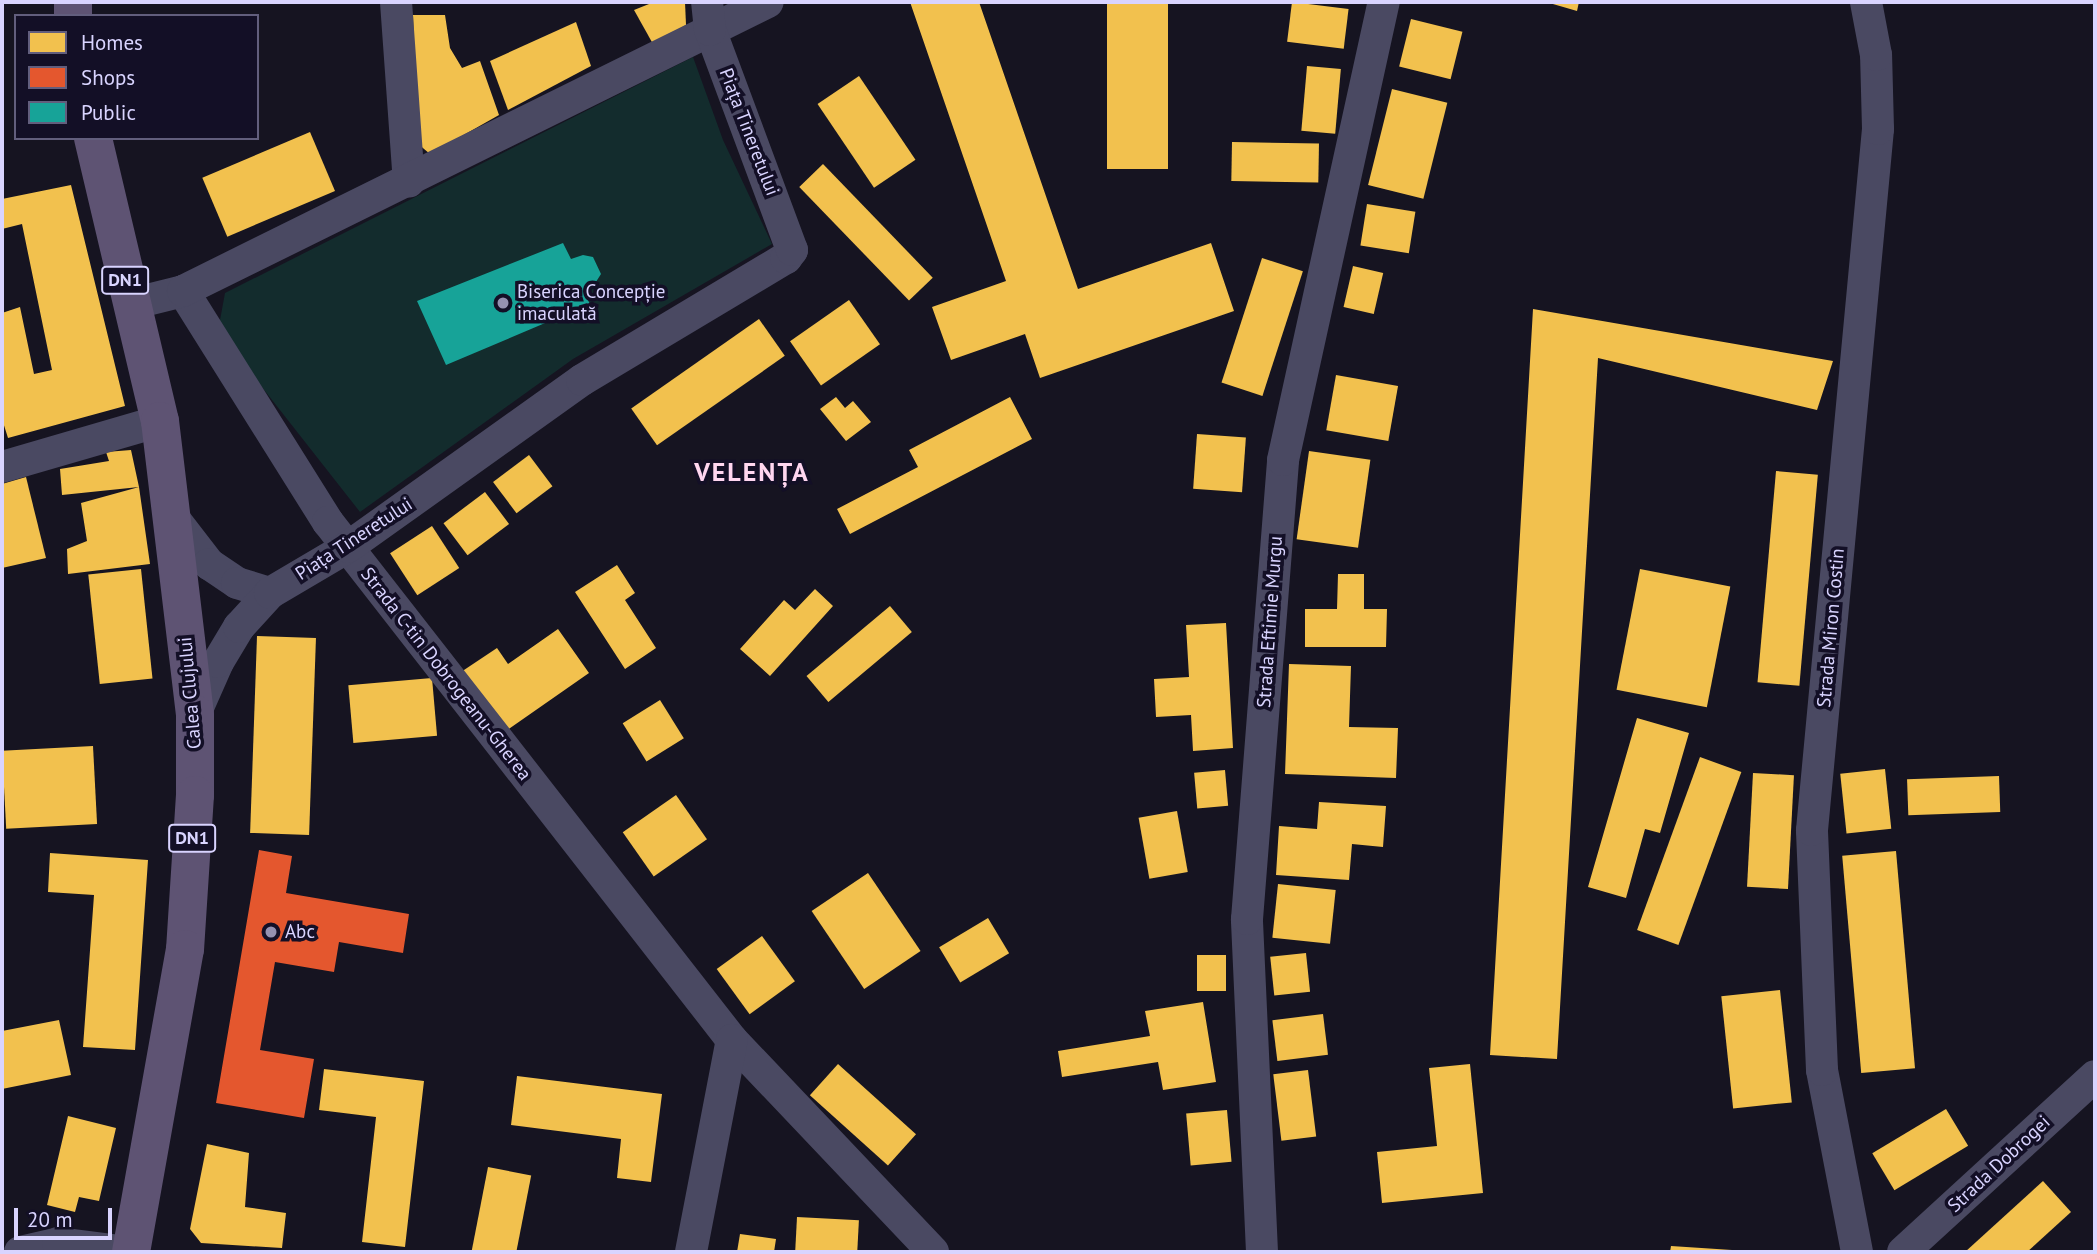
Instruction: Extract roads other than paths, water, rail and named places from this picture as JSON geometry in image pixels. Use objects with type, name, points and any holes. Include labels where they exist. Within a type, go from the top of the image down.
[{"type":"main road","name":"Calea Clujului","points":[[93,140],[160,421],[195,714],[195,795],[185,949],[130,1252]]},
{"type":"street","points":[[396,2],[409,182]]},
{"type":"street","points":[[131,304],[183,291],[409,182],[708,16],[768,2]]},
{"type":"street","name":"Strada Eftimie Murgu","points":[[1262,1252],[1247,919],[1283,460],[1384,2]]},
{"type":"street","name":"Strada Miron Costin","points":[[1857,1252],[1822,1070],[1812,830],[1878,129],[1876,55],[1866,2]]},
{"type":"street","name":"Piața Tineretului","points":[[195,714],[218,662],[239,627],[271,593],[348,548],[582,380],[786,258],[792,250],[708,16]]},
{"type":"street","name":"Strada C-tin Dobrogeanu-Gherea","points":[[183,291],[328,522],[348,548],[732,1040],[933,1252]]},
{"type":"street","points":[[2,467],[160,421]]},
{"type":"street","points":[[172,516],[209,564],[237,583],[271,593]]},
{"type":"street","points":[[691,1252],[732,1040]]},
{"type":"street","name":"Strada Dobrogei","points":[[1903,1252],[2095,1076]]},
{"type":"street","points":[[20,1252],[58,1243],[130,1252]]},
{"type":"place","name":"Biserica Concepție imaculată","points":[[503,303]]},
{"type":"place","name":"Abc","points":[[271,932]]},
{"type":"district","name":"VELENȚA","points":[[752,472]]}]
